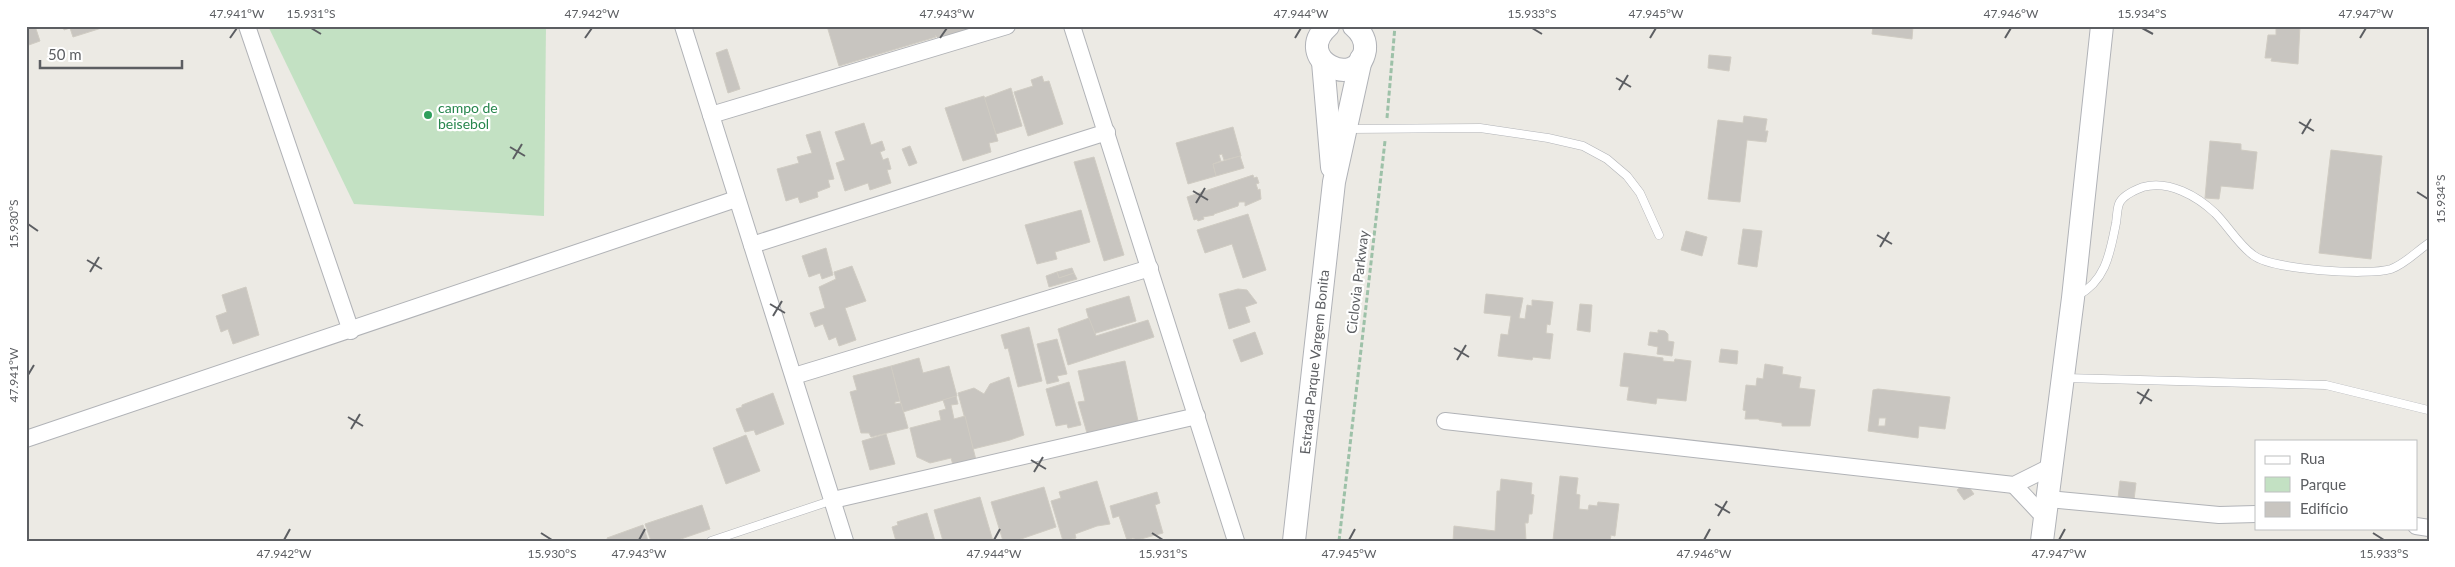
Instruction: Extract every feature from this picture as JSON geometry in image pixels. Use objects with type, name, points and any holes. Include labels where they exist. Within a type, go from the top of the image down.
[{"type":"street","points":[[247,26],[351,331]]},
{"type":"street","points":[[683,26],[845,541]]},
{"type":"street","points":[[711,115],[1007,26]]},
{"type":"street","points":[[1072,26],[1236,541]]},
{"type":"street","name":"Estrada Parque Vargem Bonita","points":[[1327,26],[1320,34],[1317,44],[1318,53],[1323,62],[1334,182]]},
{"type":"street","name":"Estrada Parque Vargem Bonita","points":[[1294,541],[1334,182],[1365,44],[1363,36],[1354,26]]},
{"type":"street","points":[[2042,541],[2073,298],[2102,26]]},
{"type":"street","points":[[1323,62],[1331,68],[1341,70],[1356,65],[1361,59]]},
{"type":"street","points":[[752,245],[1107,132]]},
{"type":"street","points":[[26,439],[351,331],[736,199]]},
{"type":"street","points":[[794,376],[1150,268]]},
{"type":"street","points":[[833,500],[1197,416]]},
{"type":"street","points":[[1445,421],[2014,485],[2047,508],[2219,515],[2255,514]]},
{"type":"street","points":[[2014,485],[2052,466]]},
{"type":"lane","points":[[1347,129],[1386,131],[1480,128],[1548,138],[1583,146],[1607,159],[1627,176],[1640,193],[1659,235]]},
{"type":"lane","points":[[2073,298],[2089,290],[2102,275],[2109,254],[2119,203],[2131,192],[2155,185],[2170,187],[2198,200],[2214,213],[2254,257],[2270,262],[2315,271],[2391,269],[2429,243]]},
{"type":"lane","points":[[2063,378],[2326,385],[2428,410]]},
{"type":"lane","points":[[710,541],[833,500]]},
{"type":"path","name":"Ciclovia Parkway","points":[[1339,541],[1386,131],[1395,26]]},
{"type":"green space","name":"campo de beisebol","points":[[268,26],[546,26],[544,216],[354,204]]},
{"type":"building","points":[[26,26],[35,26],[40,41],[26,46]]},
{"type":"building","points":[[63,26],[108,26],[73,37],[70,28],[64,30]]},
{"type":"building","points":[[827,26],[984,26],[940,40],[935,35],[936,37],[839,66]]},
{"type":"building","points":[[1873,26],[1913,26],[1912,39],[1872,34]]},
{"type":"building","points":[[2276,26],[2300,26],[2298,64],[2271,61],[2272,58],[2265,58],[2268,35],[2276,35]]},
{"type":"building","points":[[727,49],[740,89],[728,93],[716,53]]},
{"type":"building","points":[[1709,55],[1731,57],[1729,71],[1708,68]]},
{"type":"building","points":[[1042,76],[1044,82],[1049,81],[1063,124],[1028,136],[1014,92],[1033,86],[1031,80]]},
{"type":"building","points":[[1011,88],[1022,126],[996,134],[984,98]]},
{"type":"building","points":[[984,96],[998,141],[989,143],[991,152],[963,161],[945,108]]},
{"type":"building","points":[[1744,116],[1767,119],[1765,131],[1768,131],[1766,142],[1747,140],[1740,202],[1708,199],[1718,120],[1743,123]]},
{"type":"building","points":[[864,123],[871,145],[882,141],[885,150],[880,152],[883,160],[888,158],[891,169],[887,170],[891,183],[870,190],[868,183],[845,191],[836,163],[845,160],[835,132]]},
{"type":"building","points":[[1233,127],[1241,156],[1224,160],[1222,154],[1219,155],[1221,161],[1213,164],[1216,176],[1188,184],[1176,143]]},
{"type":"building","points":[[820,131],[834,179],[828,180],[830,187],[817,192],[818,197],[800,203],[798,197],[786,201],[777,169],[799,163],[797,157],[812,153],[806,135]]},
{"type":"building","points":[[2210,141],[2241,144],[2241,150],[2257,152],[2253,189],[2221,186],[2219,199],[2205,198]]},
{"type":"building","points":[[910,146],[917,163],[909,166],[902,149]]},
{"type":"building","points":[[2331,150],[2382,156],[2371,259],[2319,253]]},
{"type":"building","points":[[1240,156],[1244,168],[1216,176],[1213,164]]},
{"type":"building","points":[[1094,157],[1124,255],[1104,261],[1074,162]]},
{"type":"building","points":[[1253,175],[1254,178],[1257,177],[1259,183],[1256,184],[1258,190],[1260,189],[1261,199],[1245,206],[1245,202],[1239,202],[1238,206],[1203,217],[1204,219],[1198,221],[1197,219],[1194,220],[1187,197]]},
{"type":"building","points":[[1081,210],[1090,242],[1055,252],[1057,259],[1037,264],[1025,225]]},
{"type":"building","points":[[1248,214],[1266,270],[1243,278],[1232,244],[1205,253],[1197,230]]},
{"type":"building","points":[[1743,229],[1762,231],[1757,267],[1738,264]]},
{"type":"building","points":[[1686,231],[1707,237],[1702,256],[1681,250]]},
{"type":"building","points":[[826,248],[833,275],[822,279],[820,273],[809,277],[802,256]]},
{"type":"building","points":[[852,266],[866,301],[845,308],[856,340],[839,346],[836,337],[829,340],[823,324],[815,327],[810,313],[825,308],[819,287],[836,279],[834,272]]},
{"type":"building","points":[[1072,268],[1074,273],[1059,278],[1057,272]]},
{"type":"building","points":[[1057,272],[1059,278],[1074,273],[1077,279],[1049,287],[1046,276]]},
{"type":"building","points":[[246,287],[259,335],[233,344],[228,329],[221,332],[216,316],[227,312],[222,295]]},
{"type":"building","points":[[1238,289],[1247,290],[1257,303],[1245,307],[1250,322],[1229,329],[1219,294]]},
{"type":"building","points":[[1486,294],[1523,298],[1519,318],[1525,319],[1527,305],[1532,306],[1532,300],[1553,302],[1550,325],[1547,324],[1546,333],[1553,334],[1550,359],[1533,357],[1532,360],[1498,356],[1501,334],[1508,335],[1511,316],[1484,313]]},
{"type":"building","points":[[1129,296],[1136,321],[1093,334],[1086,309]]},
{"type":"building","points":[[1580,304],[1592,305],[1590,332],[1577,330]]},
{"type":"building","points":[[1089,318],[1096,336],[1148,320],[1154,337],[1068,365],[1058,329]]},
{"type":"building","points":[[1029,327],[1042,381],[1018,387],[1008,348],[1005,349],[1001,335]]},
{"type":"building","points":[[1658,330],[1665,331],[1668,334],[1668,341],[1674,342],[1672,356],[1657,354],[1658,347],[1648,345],[1650,332],[1658,333]]},
{"type":"building","points":[[1255,332],[1263,354],[1241,362],[1233,340]]},
{"type":"building","points":[[1057,339],[1067,374],[1057,376],[1059,381],[1047,384],[1037,344]]},
{"type":"building","points":[[1721,349],[1738,351],[1737,364],[1719,362]]},
{"type":"building","points":[[1624,353],[1663,358],[1663,361],[1674,362],[1675,359],[1691,361],[1686,401],[1657,398],[1656,404],[1627,400],[1629,387],[1620,386]]},
{"type":"building","points":[[919,358],[923,373],[949,366],[957,396],[903,412],[891,366]]},
{"type":"building","points":[[1125,361],[1138,421],[1087,433],[1078,402],[1085,401],[1078,371]]},
{"type":"building","points":[[1765,364],[1783,367],[1782,374],[1801,377],[1799,388],[1815,390],[1810,426],[1782,426],[1782,423],[1759,419],[1745,419],[1746,411],[1743,410],[1746,385],[1756,386],[1757,378],[1763,379]]},
{"type":"building","points":[[891,366],[900,401],[895,402],[895,404],[901,403],[908,428],[871,437],[869,433],[861,433],[850,392],[857,390],[853,376]]},
{"type":"building","points":[[1009,377],[1024,435],[973,449],[958,393],[974,388],[984,394],[990,384]]},
{"type":"building","points":[[1069,382],[1081,425],[1068,428],[1067,424],[1056,426],[1046,389]]},
{"type":"building","points":[[1873,390],[1950,397],[1945,429],[1919,426],[1918,438],[1868,431]],"holes":[[[1879,418],[1886,418],[1885,426],[1878,426]]]},
{"type":"building","points":[[773,393],[784,424],[756,435],[754,430],[745,432],[736,409]]},
{"type":"building","points":[[956,396],[958,404],[951,405],[954,419],[965,416],[976,460],[953,465],[951,458],[930,463],[917,457],[910,428],[941,420],[939,411],[946,409],[943,400]]},
{"type":"building","points":[[886,434],[895,464],[870,470],[862,441]]},
{"type":"building","points":[[746,435],[760,471],[726,484],[713,448]]},
{"type":"building","points":[[1560,476],[1578,478],[1576,494],[1580,495],[1579,509],[1588,510],[1589,505],[1597,506],[1598,502],[1619,504],[1615,536],[1611,535],[1610,541],[1553,540]]},
{"type":"building","points":[[1501,479],[1532,483],[1531,494],[1534,495],[1532,514],[1529,514],[1528,523],[1525,523],[1526,541],[1453,541],[1454,526],[1495,531],[1497,491],[1500,491]]},
{"type":"building","points":[[1097,481],[1110,524],[1097,526],[1075,534],[1076,538],[1063,541],[1051,501],[1061,498],[1059,492]]},
{"type":"building","points":[[2120,481],[2136,483],[2134,500],[2118,498]]},
{"type":"building","points":[[1966,483],[1974,494],[1964,500],[1957,490]]},
{"type":"building","points":[[1044,487],[1056,527],[1015,541],[1003,541],[991,502]]},
{"type":"building","points":[[1157,492],[1160,503],[1155,505],[1163,533],[1137,540],[1133,538],[1127,540],[1119,516],[1113,518],[1110,506]]},
{"type":"building","points":[[980,497],[993,541],[943,541],[934,510]]},
{"type":"building","points":[[702,505],[710,529],[675,541],[651,541],[645,524]]},
{"type":"building","points":[[927,513],[935,541],[896,541],[892,527],[898,525],[897,522]]},
{"type":"building","points":[[643,525],[648,541],[608,541],[607,538]]},
{"type":"place","name":"campo de beisebol","points":[[428,115]]}]
